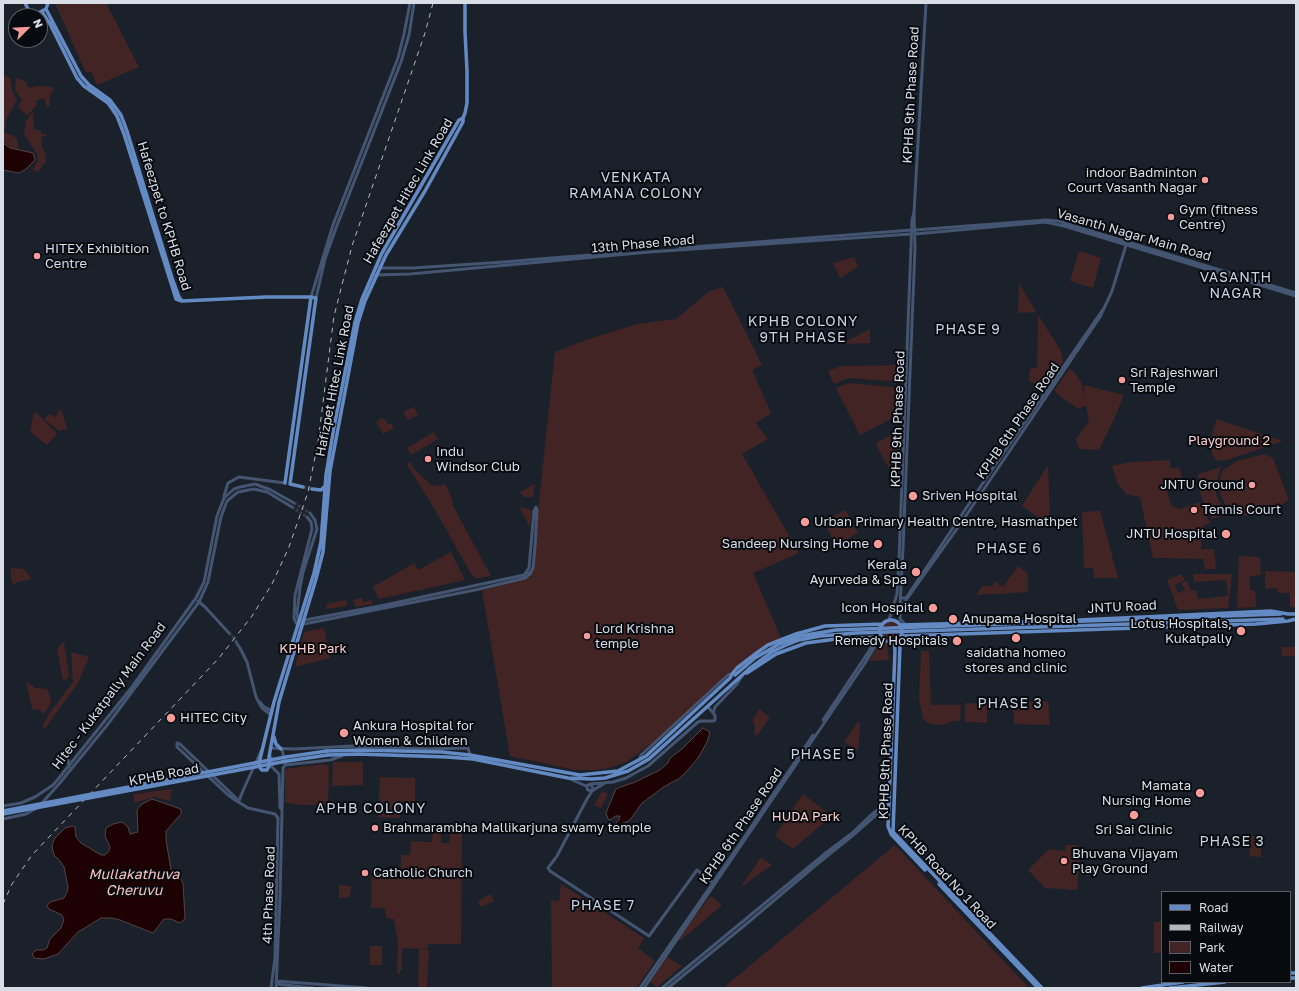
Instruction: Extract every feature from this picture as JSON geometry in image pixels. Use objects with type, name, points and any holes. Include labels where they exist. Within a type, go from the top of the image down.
[{"type":"main road","name":"Hafeezpet Hitec Link Road","points":[[374,275],[384,254],[425,191],[464,122],[463,118],[467,103],[465,3]]},
{"type":"main road","name":"Hafeezpet to KPHB Road","points":[[48,13],[81,76],[89,85],[110,100],[121,115],[172,278],[182,301],[251,297],[316,298]]},
{"type":"main road","points":[[48,21],[77,78],[84,86],[108,103],[117,116],[174,293],[177,300],[182,301]]},
{"type":"main road","points":[[273,714],[271,750],[268,769],[265,771],[259,766],[263,748],[273,714],[323,552],[330,471],[357,331],[374,275]]},
{"type":"main road","name":"Hafizpet Hitec Link Road","points":[[301,623],[321,542],[325,486],[334,427],[355,322],[362,299],[374,275]]},
{"type":"main road","points":[[287,484],[311,297]]},
{"type":"main road","points":[[287,484],[316,298]]},
{"type":"main road","points":[[287,484],[303,487]]},
{"type":"main road","points":[[312,489],[320,490],[325,486]]},
{"type":"main road","name":"JNTU Road","points":[[900,625],[1057,621],[1271,611],[1296,614]]},
{"type":"main road","points":[[732,676],[754,658],[779,644],[800,636],[836,630],[1288,614]]},
{"type":"main road","points":[[328,753],[423,755],[473,759],[568,778],[605,778],[638,767],[660,751],[749,669],[762,659],[784,646],[799,640],[820,636],[856,633],[1295,619]]},
{"type":"main road","name":"JNTU Road","points":[[900,637],[987,632],[1256,624],[1295,619]]},
{"type":"main road","points":[[328,753],[414,751],[470,755],[580,775],[618,770],[646,756],[758,652],[768,645],[783,638],[825,626],[883,624],[890,620],[896,621],[902,630],[900,637],[894,641],[889,641],[884,638],[870,637],[817,641],[799,645],[776,654],[743,675]]},
{"type":"main road","points":[[987,622],[987,632]]},
{"type":"main road","points":[[883,624],[881,630],[884,638]]},
{"type":"main road","points":[[851,626],[852,638]]},
{"type":"main road","name":"KPHB 9th Phase Road","points":[[900,637],[894,833],[943,887],[1042,988]]},
{"type":"main road","name":"KPHB Road No 1 Road","points":[[894,641],[895,651],[888,802],[888,826],[891,834],[1038,988]]},
{"type":"main road","points":[[273,734],[276,744],[282,749]]},
{"type":"main road","name":"KPHB Road","points":[[3,810],[286,757],[328,753]]},
{"type":"main road","name":"KPHB Road","points":[[3,814],[69,803],[328,753]]},
{"type":"main road","points":[[1142,988],[1176,983]]},
{"type":"main road","points":[[1170,988],[1216,983]]},
{"type":"street","points":[[311,297],[333,225],[398,58],[410,3]]},
{"type":"street","points":[[316,298],[325,259],[336,228],[401,62],[409,35],[414,3]]},
{"type":"street","name":"KPHB 9th Phase Road","points":[[890,620],[897,594],[899,560],[914,220],[912,216],[914,212],[926,3]]},
{"type":"street","name":"Vasanth Nagar Main Road","points":[[913,232],[1046,220],[1058,221],[1296,296]]},
{"type":"street","name":"KPHB 9th Phase Road","points":[[906,625],[900,619],[900,606],[913,232]]},
{"type":"street","name":"13th Phase Road","points":[[377,268],[410,268],[504,262],[913,232]]},
{"type":"street","name":"Vasanth Nagar Main Road","points":[[1126,243],[1296,293]]},
{"type":"street","name":"KPHB 6th Phase Road","points":[[900,606],[904,603],[983,491],[1100,317],[1112,291],[1126,243]]},
{"type":"street","name":"13th Phase Road","points":[[374,275],[410,274],[605,255]]},
{"type":"street","points":[[410,268],[410,274]]},
{"type":"street","name":"KPHB 6th Phase Road","points":[[901,598],[906,598],[1066,361],[1107,303]]},
{"type":"street","name":"Hitec - Kukatpally Main Road","points":[[3,806],[32,799],[53,785],[132,687],[196,598],[204,582],[217,516],[228,483],[239,478],[287,484]]},
{"type":"street","points":[[224,498],[234,489],[244,485],[255,484],[271,490],[294,503]]},
{"type":"street","points":[[199,602],[208,582],[221,517],[227,501],[232,496],[243,490],[254,489],[267,492],[292,507]]},
{"type":"street","points":[[307,517],[312,522],[312,529],[295,594],[294,618],[296,623],[352,613],[528,573],[533,568],[536,507],[533,516],[528,573]]},
{"type":"street","points":[[301,623],[298,619],[297,613],[300,588],[303,572],[317,530],[316,520],[310,513]]},
{"type":"street","points":[[196,598],[229,634],[199,602]]},
{"type":"street","name":"Hitec - Kukatpally Main Road","points":[[3,819],[22,815],[38,807],[59,784],[125,701],[199,602]]},
{"type":"street","points":[[195,606],[204,608]]},
{"type":"street","name":"KPHB 6th Phase Road","points":[[640,988],[739,845],[869,651],[873,644],[870,637]]},
{"type":"street","name":"KPHB 6th Phase Road","points":[[644,988],[713,883],[877,643],[884,638]]},
{"type":"street","points":[[237,642],[247,662],[256,697],[262,708],[273,714]]},
{"type":"street","points":[[713,713],[715,707],[743,675]]},
{"type":"street","points":[[587,799],[587,788],[591,784],[605,783],[626,778],[648,766],[698,722],[712,722],[715,720],[710,705]]},
{"type":"street","points":[[177,743],[180,744],[236,797],[239,802],[228,795],[177,747],[177,743]]},
{"type":"street","points":[[271,750],[353,746],[428,749],[468,748],[470,755]]},
{"type":"street","points":[[239,802],[263,748]]},
{"type":"street","name":"4th Phase Road","points":[[281,809],[283,806],[283,768],[285,765],[282,749]]},
{"type":"street","name":"4th Phase Road","points":[[271,750],[272,767],[279,774],[281,809],[280,897],[274,984]]},
{"type":"street","points":[[65,752],[69,767]]},
{"type":"street","points":[[285,765],[330,760],[345,754]]},
{"type":"street","points":[[568,778],[587,788],[589,791],[592,791]]},
{"type":"street","points":[[605,783],[592,791],[549,869],[649,936],[697,870],[713,883]]},
{"type":"street","points":[[591,784],[593,787],[592,791]]},
{"type":"street","points":[[22,815],[32,799]]},
{"type":"street","points":[[12,817],[21,802]]},
{"type":"street","name":"4th Phase Road","points":[[239,802],[248,808],[275,814],[278,818],[274,984]]},
{"type":"street","points":[[662,988],[888,802]]},
{"type":"street","points":[[668,988],[833,850],[876,815],[888,808]]},
{"type":"street","points":[[274,984],[313,988]]},
{"type":"street","points":[[274,984],[367,988]]},
{"type":"street","points":[[280,988],[283,985]]},
{"type":"green space","points":[[55,3],[106,3],[139,67],[97,85],[91,71],[86,73]]},
{"type":"green space","points":[[3,75],[10,78],[12,90],[17,101],[7,117],[4,132],[17,138],[19,149],[11,148],[3,140]]},
{"type":"green space","points":[[16,78],[26,82],[28,87],[31,88],[36,86],[54,88],[50,96],[50,105],[47,108],[44,98],[36,101],[37,105],[27,116],[18,107],[22,100],[15,90]]},
{"type":"green space","points":[[33,112],[34,129],[44,131],[41,132],[41,134],[47,134],[46,136],[41,137],[46,163],[43,164],[39,171],[35,172],[33,169],[38,161],[37,154],[24,134],[26,121]]},
{"type":"green space","points":[[1079,251],[1101,258],[1093,288],[1070,281]]},
{"type":"green space","points":[[854,257],[858,267],[840,278],[833,263]]},
{"type":"green space","points":[[1019,282],[1023,290],[1036,312],[1018,313]]},
{"type":"green space","points":[[723,287],[762,365],[752,370],[771,413],[756,423],[768,439],[742,454],[799,553],[753,573],[781,638],[747,659],[660,737],[628,761],[609,768],[575,770],[510,756],[482,590],[531,577],[555,352],[586,340],[637,324],[676,319],[708,292]]},
{"type":"green space","points":[[1038,315],[1061,351],[1063,362],[1046,389],[1029,381],[1030,369],[1037,368]]},
{"type":"green space","points":[[870,329],[870,343],[841,344]]},
{"type":"green space","points":[[903,365],[901,382],[848,378],[834,384],[828,371],[841,366]]},
{"type":"green space","points":[[1070,368],[1082,384],[1085,398],[1084,385],[1124,395],[1099,450],[1079,449],[1076,439],[1089,422],[1086,405],[1078,409],[1054,391]]},
{"type":"green space","points":[[849,383],[901,388],[903,413],[860,435],[836,388]]},
{"type":"green space","points":[[414,407],[418,415],[408,420],[403,412]]},
{"type":"green space","points":[[61,409],[67,429],[59,431],[44,419],[50,414],[55,417]]},
{"type":"green space","points":[[34,411],[57,434],[47,445],[30,432]]},
{"type":"green space","points":[[382,418],[388,424],[392,424],[394,428],[383,434],[376,422]]},
{"type":"green space","name":"Playground 2","points":[[1217,419],[1283,441],[1224,461],[1215,460],[1209,443]]},
{"type":"green space","points":[[898,431],[899,483],[897,483],[876,445],[878,442]]},
{"type":"green space","points":[[434,432],[438,439],[411,455],[407,448]]},
{"type":"green space","name":"JNTU Ground","points":[[1264,454],[1273,458],[1289,500],[1260,515],[1248,516],[1236,514],[1227,507],[1221,496],[1219,484],[1222,471],[1237,461]]},
{"type":"green space","points":[[1170,460],[1170,468],[1179,468],[1183,481],[1165,483],[1171,506],[1180,509],[1200,502],[1210,523],[1203,526],[1201,549],[1214,549],[1216,569],[1205,569],[1203,559],[1153,558],[1140,497],[1126,494],[1117,482],[1112,466],[1131,462]]},
{"type":"green space","points":[[410,462],[414,469],[431,485],[436,486],[445,484],[453,501],[452,504],[491,576],[475,578],[471,574],[434,508],[406,463]]},
{"type":"green space","points":[[1048,465],[1050,518],[1047,519],[1038,517],[1022,506]]},
{"type":"green space","points":[[1221,467],[1216,483],[1216,493],[1218,499],[1228,513],[1212,519],[1201,496],[1198,474]]},
{"type":"green space","points":[[535,484],[533,497],[525,497],[521,494],[520,492]]},
{"type":"green space","points":[[519,507],[532,510],[530,527]]},
{"type":"green space","points":[[846,510],[858,533],[836,545],[823,521]]},
{"type":"green space","points":[[1100,511],[1118,578],[1094,578],[1093,568],[1084,568],[1082,512]]},
{"type":"green space","points":[[451,552],[465,580],[379,599],[373,587],[414,563],[418,570]]},
{"type":"green space","points":[[1239,556],[1260,557],[1261,575],[1250,576],[1250,590],[1255,591],[1256,607],[1237,608]]},
{"type":"green space","points":[[1018,566],[1028,573],[1028,592],[976,595],[982,586],[993,586],[994,581],[1003,587]]},
{"type":"green space","points":[[11,568],[24,569],[32,579],[17,582],[13,585]]},
{"type":"green space","points":[[1265,571],[1296,572],[1296,607],[1290,607],[1290,593],[1278,593],[1277,588],[1265,589]]},
{"type":"green space","points":[[1181,574],[1185,580],[1175,585],[1178,593],[1185,590],[1181,583],[1187,581],[1191,591],[1196,590],[1198,599],[1228,596],[1226,580],[1194,582],[1193,574],[1232,574],[1228,608],[1178,610],[1167,580]]},
{"type":"green space","points":[[362,598],[363,602],[372,600],[373,604],[355,607],[353,600]]},
{"type":"green space","points":[[346,600],[347,606],[327,609],[326,604]]},
{"type":"green space","points":[[891,621],[895,622],[899,626],[899,634],[895,638],[891,639],[887,638],[883,634],[882,630],[883,626],[887,622]]},
{"type":"green space","name":"KPHB Park","points":[[324,628],[330,658],[295,667],[304,632]]},
{"type":"green space","points":[[64,641],[69,676],[67,679],[63,680],[57,649]]},
{"type":"green space","points":[[880,643],[887,643],[889,660],[868,661]]},
{"type":"green space","points":[[1282,647],[1296,647],[1296,656],[1281,656]]},
{"type":"green space","points":[[921,651],[929,651],[931,705],[961,705],[960,721],[953,721],[939,725],[930,724],[923,719],[919,699]]},
{"type":"green space","points":[[71,652],[89,657],[78,683],[44,730],[43,726],[48,715],[73,682]]},
{"type":"green space","points":[[26,681],[35,688],[47,689],[51,703],[44,714],[39,710],[32,709]]},
{"type":"green space","points":[[1048,701],[1050,725],[1014,724],[1013,702]]},
{"type":"green space","points":[[965,703],[987,704],[987,723],[965,722]]},
{"type":"green space","points":[[759,709],[770,717],[757,736],[754,734],[755,727],[753,720]]},
{"type":"green space","points":[[858,722],[860,723],[858,751],[844,742]]},
{"type":"green space","points":[[333,762],[363,762],[363,785],[332,786]]},
{"type":"green space","points":[[323,764],[329,766],[328,805],[300,805],[285,802],[285,769]]},
{"type":"green space","points":[[380,777],[415,778],[415,809],[400,809],[400,818],[378,817]]},
{"type":"green space","points":[[172,789],[170,801],[154,797],[134,803],[134,794]]},
{"type":"green space","points":[[602,791],[608,794],[601,808],[594,805]]},
{"type":"green space","name":"HUDA Park","points":[[803,794],[832,816],[793,849],[775,836]]},
{"type":"green space","points":[[433,825],[441,826],[441,843],[450,843],[450,832],[462,833],[461,944],[428,944],[428,949],[402,948],[402,970],[400,970],[400,974],[397,973],[398,943],[394,919],[386,918],[385,908],[371,908],[372,869],[401,868],[401,855],[410,855],[411,841],[432,842]]},
{"type":"green space","points":[[1249,836],[1261,836],[1261,857],[1250,856]]},
{"type":"green space","points":[[895,845],[1029,988],[723,988]]},
{"type":"green space","points":[[1066,845],[1078,845],[1077,851],[1080,851],[1077,890],[1045,888],[1028,870],[1049,849],[1065,851]]},
{"type":"green space","points":[[761,857],[772,865],[740,888]]},
{"type":"green space","points":[[561,884],[644,938],[638,948],[655,961],[636,988],[552,988],[551,900],[559,901]]},
{"type":"green space","points":[[339,885],[351,886],[350,897],[339,898]]},
{"type":"green space","points":[[491,894],[494,901],[481,907],[478,901]]},
{"type":"green space","points":[[710,896],[722,905],[681,940],[677,941]]},
{"type":"green space","points":[[1154,922],[1161,922],[1161,953],[1154,953]]},
{"type":"green space","points":[[370,946],[382,946],[382,965],[370,965]]},
{"type":"green space","points":[[419,949],[429,950],[427,988],[418,988]]},
{"type":"green space","points":[[667,957],[682,966],[657,987],[650,982]]},
{"type":"water","points":[[3,143],[10,148],[33,153],[35,160],[26,169],[19,173],[3,170]]},
{"type":"water","points":[[703,728],[710,732],[707,742],[698,758],[688,770],[680,778],[665,786],[642,803],[630,820],[615,827],[614,825],[619,820],[620,816],[616,816],[610,820],[608,819],[606,813],[616,789],[633,783],[660,770],[668,763],[670,758],[682,749]]},
{"type":"water","name":"Mullakathuva Cheruvu","points":[[152,799],[181,809],[181,814],[166,831],[166,840],[171,870],[181,879],[183,884],[185,918],[183,921],[180,923],[171,919],[164,919],[153,933],[120,920],[101,918],[78,932],[58,954],[44,959],[34,958],[32,954],[36,950],[43,950],[47,948],[50,939],[61,928],[64,920],[62,915],[49,909],[47,906],[50,902],[64,898],[68,887],[64,867],[54,855],[52,845],[55,838],[65,828],[72,826],[75,827],[76,837],[81,843],[101,855],[105,855],[109,851],[110,847],[105,836],[106,828],[113,824],[122,822],[128,827],[130,834],[138,832],[137,810],[142,804]]},
{"type":"tunnel","points":[[303,487],[312,489]]},
{"type":"tunnel","points":[[294,503],[310,513]]},
{"type":"tunnel","points":[[292,507],[307,517]]},
{"type":"tunnel","points":[[229,633],[237,642]]},
{"type":"railway","points":[[3,904],[12,884],[32,855],[219,658],[252,616],[272,584],[289,547],[308,492],[318,442],[334,316],[352,246],[425,33],[433,3]]},
{"type":"place","name":"indoor Badminton Court Vasanth Nagar","points":[[1205,180]]},
{"type":"place","name":"Gym (fitness Centre)","points":[[1171,217]]},
{"type":"place","name":"HITEX Exhibition Centre","points":[[37,256]]},
{"type":"place","name":"Sri Rajeshwari Temple","points":[[1122,380]]},
{"type":"place","name":"Indu Windsor Club","points":[[428,459]]},
{"type":"place","name":"JNTU Ground","points":[[1252,485]]},
{"type":"place","name":"Sriven Hospital","points":[[913,496]]},
{"type":"place","name":"Tennis Court","points":[[1194,510]]},
{"type":"place","name":"Urban Primary Health Centre, Hasmathpet","points":[[805,522]]},
{"type":"place","name":"JNTU Hospital","points":[[1226,534]]},
{"type":"place","name":"Sandeep Nursing Home","points":[[878,544]]},
{"type":"place","name":"Kerala Ayurveda & Spa","points":[[916,572]]},
{"type":"place","name":"Icon Hospital","points":[[933,608]]},
{"type":"place","name":"Anupama Hospital","points":[[953,619]]},
{"type":"place","name":"Lotus Hospitals, Kukatpally","points":[[1241,631]]},
{"type":"place","name":"Lord Krishna temple","points":[[587,636]]},
{"type":"place","name":"saidatha homeo stores and clinic","points":[[1016,638]]},
{"type":"place","name":"Remedy Hospitals","points":[[957,641]]},
{"type":"place","name":"HITEC City","points":[[171,718]]},
{"type":"place","name":"Ankura Hospital for Women & Children","points":[[344,733]]},
{"type":"place","name":"Mamata Nursing Home","points":[[1200,793]]},
{"type":"place","name":"Sri Sai Clinic","points":[[1134,815]]},
{"type":"place","name":"Brahmarambha Mallikarjuna swamy temple","points":[[375,828]]},
{"type":"place","name":"Bhuvana Vijayam Play Ground","points":[[1064,861]]},
{"type":"place","name":"Catholic Church","points":[[365,873]]},
{"type":"district","name":"VENKATA RAMANA COLONY","points":[[636,186]]},
{"type":"district","name":"VASANTH NAGAR","points":[[1236,286]]},
{"type":"district","name":"KPHB COLONY 9TH PHASE","points":[[803,330]]},
{"type":"district","name":"PHASE 9","points":[[968,330]]},
{"type":"district","name":"PHASE 6","points":[[1009,549]]},
{"type":"district","name":"PHASE 3","points":[[1010,704]]},
{"type":"district","name":"PHASE 5","points":[[823,755]]},
{"type":"district","name":"APHB COLONY","points":[[371,809]]},
{"type":"district","name":"PHASE 3","points":[[1232,842]]},
{"type":"district","name":"PHASE 7","points":[[603,906]]}]
